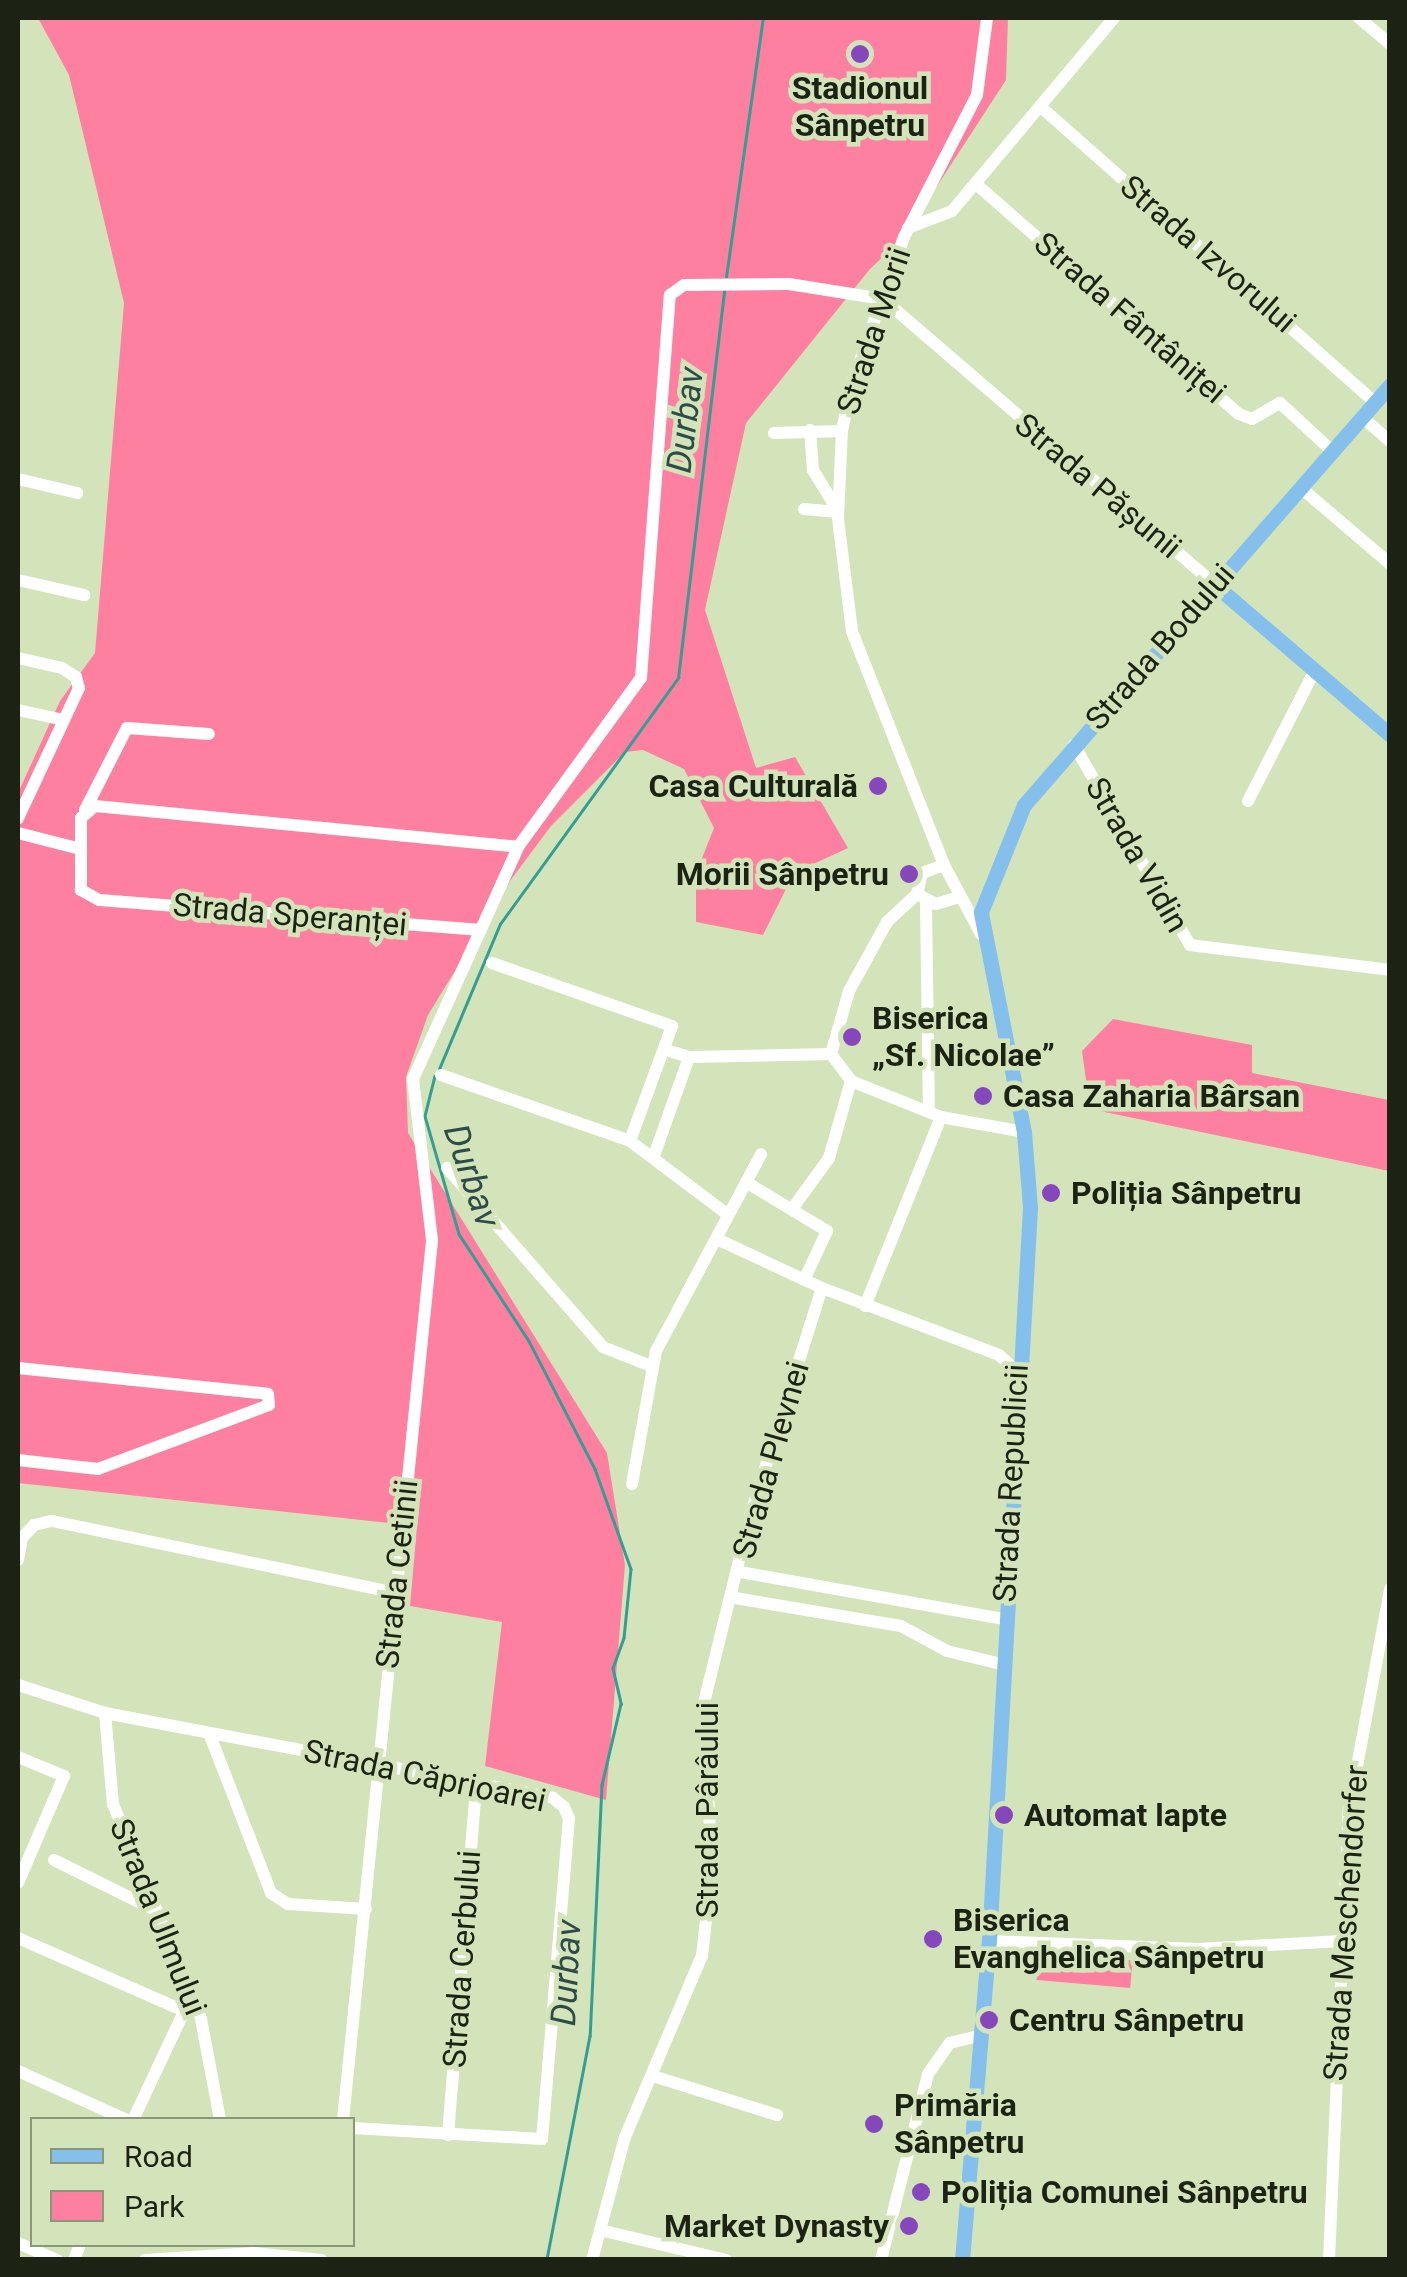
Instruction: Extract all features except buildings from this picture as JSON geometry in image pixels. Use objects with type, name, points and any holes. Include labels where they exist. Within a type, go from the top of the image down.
[{"type":"main road","name":"Strada Bodului","points":[[980,934],[968,906],[1010,829],[1074,745],[1390,385]]},
{"type":"main road","name":"Strada Pășunii","points":[[1215,585],[1390,735]]},
{"type":"main road","name":"Strada Republicii","points":[[962,2260],[989,1941],[1003,1619],[1030,1207],[1024,1132],[980,934]]},
{"type":"street","name":"Strada Morii","points":[[968,906],[944,865],[852,631],[838,512],[842,431],[908,228],[977,94],[987,18]]},
{"type":"street","points":[[908,228],[939,220],[976,184],[1114,18]]},
{"type":"street","points":[[1359,18],[1390,44]]},
{"type":"street","name":"Strada Izvorului","points":[[1041,107],[1375,402]]},
{"type":"street","name":"Strada Fântâniței","points":[[976,184],[1239,414],[1252,419],[1280,402],[1332,451]]},
{"type":"street","name":"Strada Cetinii","points":[[343,2117],[432,1240],[413,1078],[518,848],[641,678],[668,305],[675,288],[840,288],[883,300]]},
{"type":"street","name":"Strada Pășunii","points":[[883,300],[1215,585]]},
{"type":"street","points":[[1362,417],[1390,441]]},
{"type":"street","points":[[810,430],[813,470],[838,512]]},
{"type":"street","points":[[774,433],[842,431]]},
{"type":"street","points":[[18,479],[77,493]]},
{"type":"street","points":[[1300,488],[1390,564]]},
{"type":"street","points":[[804,509],[838,512]]},
{"type":"street","points":[[18,580],[84,595]]},
{"type":"street","points":[[18,658],[76,676],[79,688],[18,818]]},
{"type":"street","points":[[1248,801],[1315,670]]},
{"type":"street","points":[[18,710],[64,720]]},
{"type":"street","points":[[18,833],[78,848],[84,810],[127,728],[208,734]]},
{"type":"street","name":"Strada Vidin","points":[[1074,745],[1190,945],[1390,970]]},
{"type":"street","points":[[84,810],[518,848]]},
{"type":"street","name":"Strada Speranței","points":[[78,848],[81,890],[99,900],[481,930]]},
{"type":"street","points":[[865,1306],[935,1115],[922,873],[944,865]]},
{"type":"street","points":[[831,1054],[849,991],[887,922],[922,898],[968,906]]},
{"type":"street","points":[[492,963],[667,1022],[673,1029],[630,1141]]},
{"type":"street","points":[[666,1050],[689,1057],[831,1054]]},
{"type":"street","points":[[831,1054],[851,1082],[935,1115],[1024,1132]]},
{"type":"street","points":[[654,1156],[689,1057]]},
{"type":"street","points":[[441,1076],[630,1141],[727,1214]]},
{"type":"street","points":[[792,1209],[829,1158],[851,1082]]},
{"type":"street","points":[[632,1484],[653,1367],[675,1309],[718,1240],[727,1214],[760,1154]]},
{"type":"street","points":[[448,1168],[603,1347],[653,1367]]},
{"type":"street","points":[[746,1182],[827,1231],[804,1280]]},
{"type":"street","points":[[718,1240],[865,1306],[998,1355],[1018,1372]]},
{"type":"street","name":"Strada Plevnei","points":[[822,1288],[755,1499],[735,1598],[901,1626],[947,1651],[1001,1664]]},
{"type":"street","points":[[998,1355],[1020,1346]]},
{"type":"street","points":[[18,1368],[268,1394],[269,1405],[98,1469],[18,1460]]},
{"type":"street","points":[[18,1560],[22,1538],[34,1524],[52,1521],[396,1593]]},
{"type":"street","points":[[740,1572],[1003,1619]]},
{"type":"street","name":"Strada Meschendorfer","points":[[1330,2260],[1351,1787],[1390,1589]]},
{"type":"street","name":"Strada Pârâului","points":[[592,2260],[626,2137],[708,1930],[712,1866],[703,1706],[735,1598]]},
{"type":"street","name":"Strada Căprioarei","points":[[18,1685],[105,1713],[553,1798],[569,1818],[542,2138],[448,2135]]},
{"type":"street","name":"Strada Ulmului","points":[[105,1713],[113,1804],[188,2006],[219,2117]]},
{"type":"street","points":[[209,1732],[270,1893],[288,1904],[366,1909]]},
{"type":"street","points":[[18,1757],[64,1776],[18,1883]]},
{"type":"street","name":"Strada Cerbului","points":[[448,2135],[476,1784]]},
{"type":"street","points":[[54,1860],[155,1910]]},
{"type":"street","points":[[18,1938],[188,2006],[132,2117]]},
{"type":"street","points":[[989,1941],[1198,1949],[1342,1941]]},
{"type":"street","points":[[881,2260],[934,2062],[950,2042],[978,2036]]},
{"type":"street","points":[[18,2071],[123,2117]]},
{"type":"street","points":[[653,2076],[778,2115]]},
{"type":"street","points":[[355,2128],[448,2135]]},
{"type":"street","points":[[600,2230],[726,2260]]},
{"type":"street","points":[[18,2243],[57,2260]]},
{"type":"street","points":[[145,2260],[253,2249],[315,2253]]},
{"type":"green space","points":[[38,18],[1008,18],[1006,80],[904,237],[870,269],[746,423],[705,610],[756,768],[795,757],[848,848],[794,873],[763,935],[696,922],[696,873],[714,828],[684,769],[643,750],[625,752],[551,826],[510,881],[428,1015],[406,1077],[408,1133],[607,1453],[625,1565],[606,1800],[485,1766],[502,1622],[410,1606],[417,1526],[18,1483],[18,793],[60,701],[95,653],[124,303],[69,75]]},
{"type":"green space","points":[[1113,1019],[1252,1045],[1252,1073],[1389,1100],[1389,1171],[1090,1109],[1082,1051]]},
{"type":"green space","points":[[1039,1952],[1133,1960],[1130,1988],[1037,1980]]},
{"type":"waterway","name":"Durbav","points":[[726,277],[763,18]]},
{"type":"waterway","name":"Durbav","points":[[439,1069],[500,924],[678,678],[724,290]]},
{"type":"waterway","name":"Durbav","points":[[435,1076],[425,1116],[459,1234],[529,1341],[595,1469],[631,1569],[624,1638],[613,1668],[621,1704],[602,1785],[590,2036],[547,2260]]},
{"type":"place","name":"Stadionul Sânpetru","points":[[860,54]]},
{"type":"place","name":"Casa Culturală","points":[[878,786]]},
{"type":"place","name":"Morii Sânpetru","points":[[909,874]]},
{"type":"place","name":"Biserica „Sf. Nicolae”","points":[[852,1037]]},
{"type":"place","name":"Casa Zaharia Bârsan","points":[[983,1096]]},
{"type":"place","name":"Poliția Sânpetru","points":[[1051,1193]]},
{"type":"place","name":"Automat lapte","points":[[1004,1815]]},
{"type":"place","name":"Biserica Evanghelica Sânpetru","points":[[933,1939]]},
{"type":"place","name":"Centru Sânpetru","points":[[989,2020]]},
{"type":"place","name":"Primăria Sânpetru","points":[[874,2124]]},
{"type":"place","name":"Poliția Comunei Sânpetru","points":[[921,2192]]},
{"type":"place","name":"Market Dynasty","points":[[909,2226]]}]
